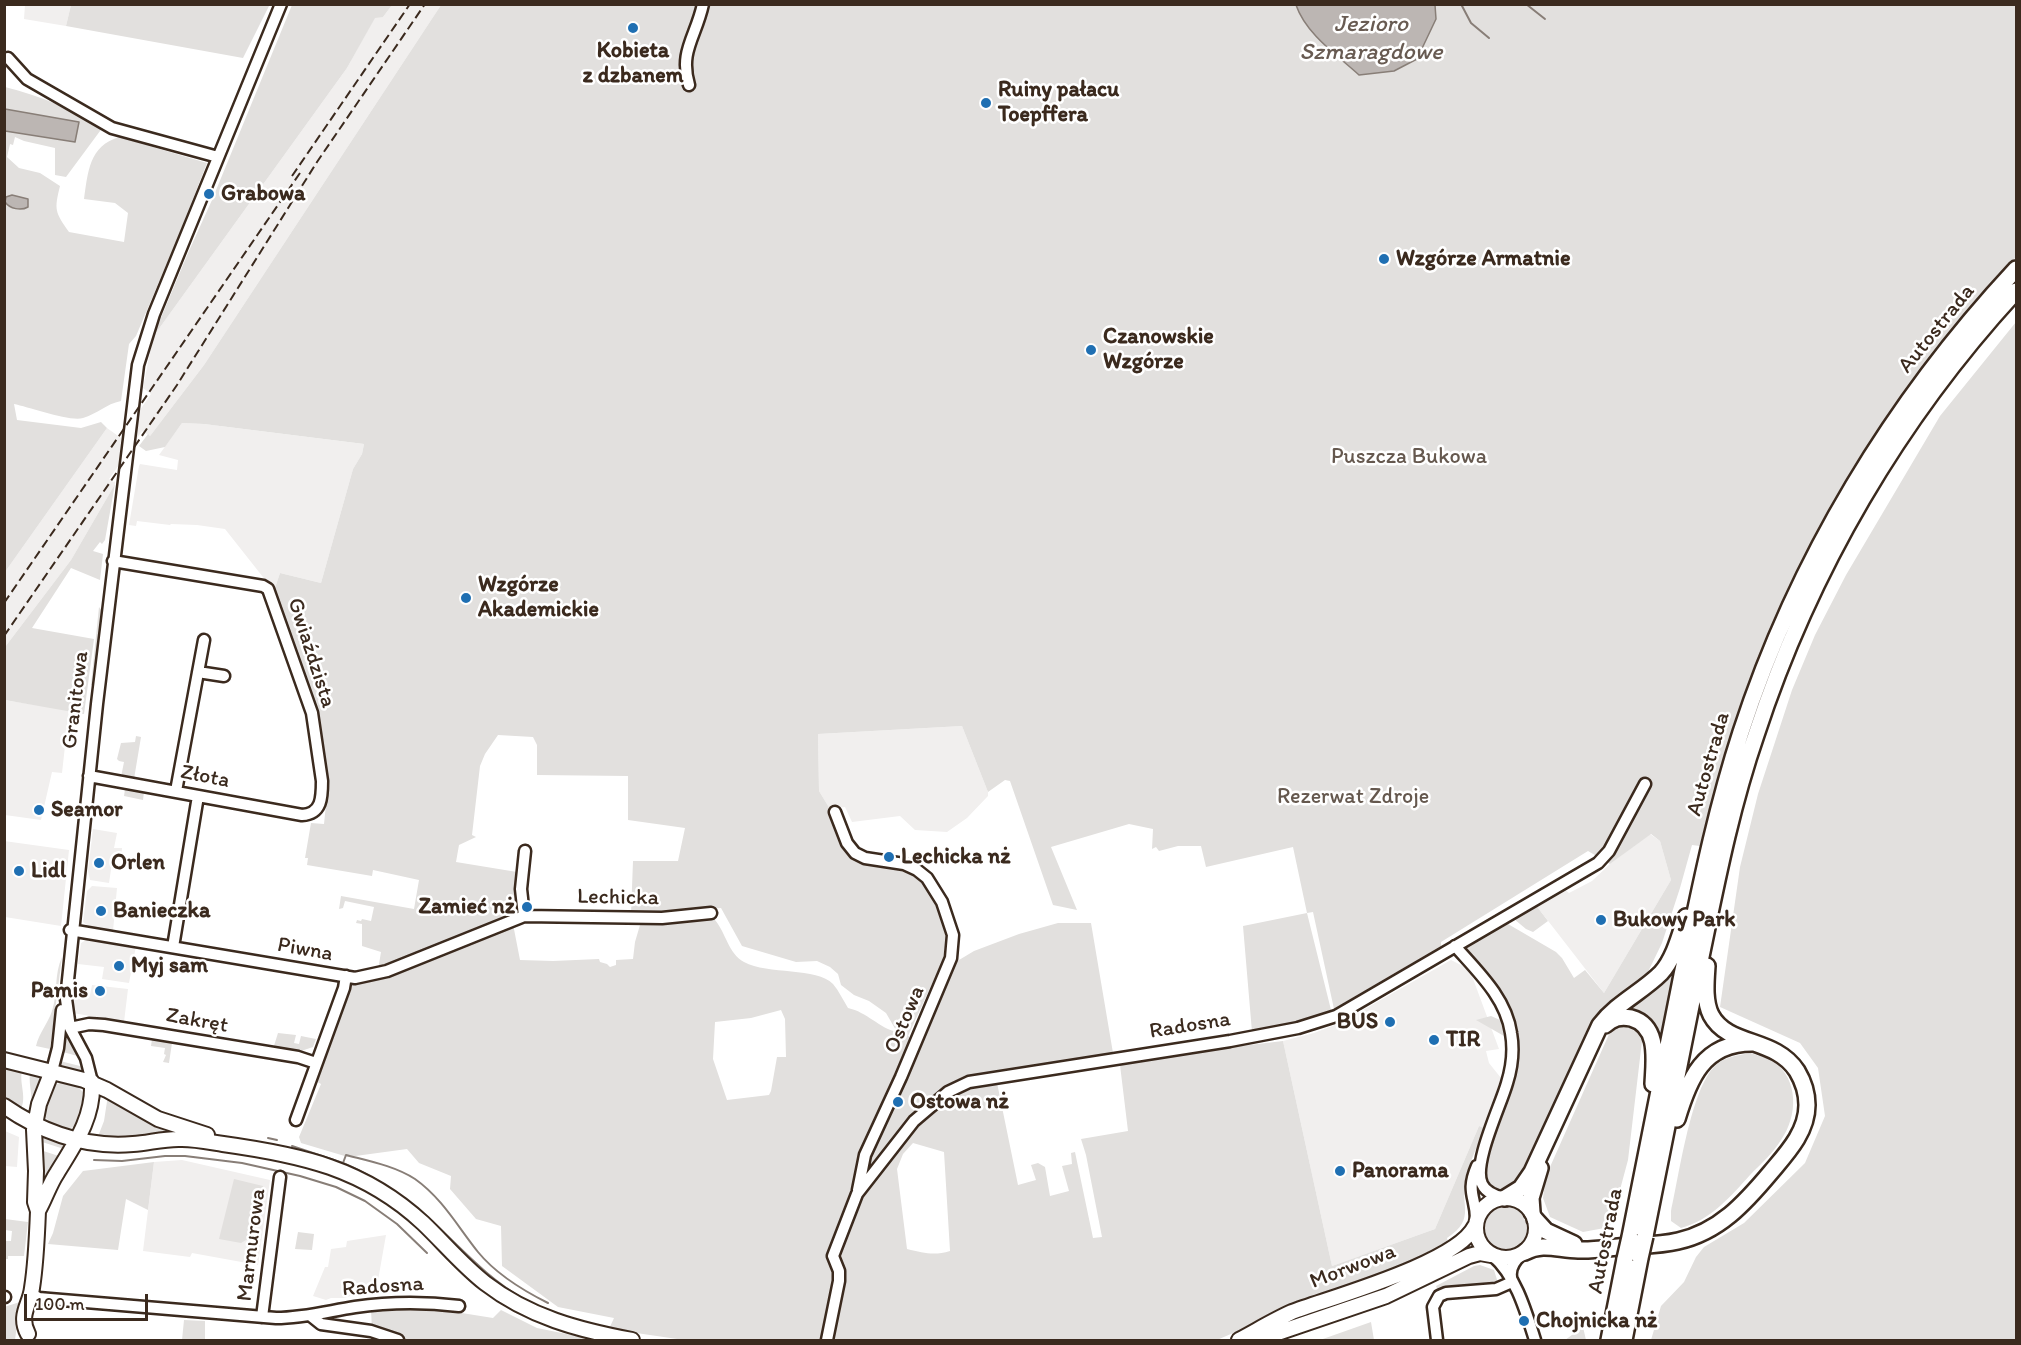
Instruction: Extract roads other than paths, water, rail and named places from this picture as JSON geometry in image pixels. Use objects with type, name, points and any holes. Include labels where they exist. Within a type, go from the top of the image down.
[{"type":"highway","name":"Autostrada","points":[[1624,1341],[1651,1132],[1709,846],[1726,780],[1750,705],[1782,623],[1840,524],[1872,455],[1913,394],[1958,335],[2016,269]]},
{"type":"highway","name":"Autostrada","points":[[1840,524],[1930,396],[1980,332],[2016,291]]},
{"type":"highway","name":"Autostrada","points":[[1637,1236],[1652,1199],[1731,819],[1756,734],[1828,545]]},
{"type":"highway","points":[[1505,1198],[1524,1185],[1548,1139],[1594,1036],[1610,1013],[1656,977],[1666,966],[1682,929],[1709,846]]},
{"type":"highway","points":[[1524,1253],[1544,1246],[1573,1250],[1672,1243],[1706,1232],[1727,1219],[1746,1202],[1789,1150],[1799,1134],[1806,1115],[1807,1104],[1804,1085],[1796,1069],[1772,1048],[1743,1039],[1722,1028],[1708,1009],[1706,986],[1710,912]]},
{"type":"highway","points":[[1594,1036],[1609,1021],[1621,1017],[1637,1020],[1650,1032],[1654,1053],[1651,1132]]},
{"type":"highway","points":[[1652,1199],[1680,1108],[1694,1075],[1705,1060],[1718,1051],[1734,1045],[1757,1043]]},
{"type":"highway","points":[[1548,1139],[1531,1198],[1533,1215],[1546,1231],[1562,1240],[1577,1245],[1600,1248]]},
{"type":"highway","name":"Autostrada","points":[[1609,1341],[1633,1259]]},
{"type":"main road","points":[[4,1060],[92,1083],[163,1121],[252,1148],[320,1164],[368,1183],[406,1209],[477,1276],[507,1299],[546,1319],[632,1341]]},
{"type":"main road","points":[[38,1211],[35,1202],[34,1124],[52,1071]]},
{"type":"main road","points":[[28,1337],[25,1327],[26,1305],[31,1294],[38,1211],[77,1141],[90,1108],[92,1083]]},
{"type":"main road","points":[[4,1106],[34,1124],[77,1141],[117,1145],[183,1139],[252,1148]]},
{"type":"main road","points":[[1497,1199],[1520,1201],[1533,1215],[1536,1235],[1524,1253],[1507,1258],[1492,1256],[1478,1241],[1476,1224],[1486,1205],[1497,1199]]},
{"type":"main road","name":"Morwowa","points":[[1239,1341],[1291,1313],[1359,1290],[1407,1270],[1462,1242],[1476,1224]]},
{"type":"main road","name":"Morwowa","points":[[1257,1341],[1379,1298],[1473,1254],[1492,1256]]},
{"type":"street","name":"Granitowa","points":[[92,1083],[86,1058],[70,1028],[66,999],[113,561],[138,365],[149,327],[281,4]]},
{"type":"street","points":[[689,85],[685,69],[685,55],[695,34],[703,4]]},
{"type":"street","points":[[8,58],[27,79],[112,128],[218,157]]},
{"type":"street","name":"Gwiaździsta","points":[[113,561],[263,586],[268,589],[312,713],[322,781],[320,805],[314,813]]},
{"type":"street","points":[[176,791],[204,640]]},
{"type":"street","points":[[198,672],[224,676]]},
{"type":"street","name":"Złota","points":[[89,776],[300,815],[314,813]]},
{"type":"street","name":"Radosna","points":[[827,1341],[839,1281],[834,1252],[857,1194],[914,1121],[936,1101],[958,1086],[982,1080],[1230,1041],[1310,1024],[1336,1016],[1598,863],[1609,851],[1645,784]]},
{"type":"street","points":[[173,947],[198,796]]},
{"type":"street","name":"Ostowa","points":[[835,812],[847,843],[855,853],[865,858],[897,862],[912,867],[932,884],[942,902],[953,935],[951,958],[902,1077],[865,1155],[857,1194]]},
{"type":"street","points":[[524,916],[521,889],[525,851]]},
{"type":"street","name":"Lechicka","points":[[524,916],[662,918],[711,913]]},
{"type":"street","name":"Piwna","points":[[72,930],[363,977],[387,971],[524,916]]},
{"type":"street","points":[[1455,946],[1499,998],[1511,1033],[1512,1059],[1509,1075],[1471,1182],[1476,1224]]},
{"type":"street","points":[[296,1120],[344,988],[346,976]]},
{"type":"street","name":"Granitowa","points":[[52,1071],[59,1040],[63,1002],[66,999]]},
{"type":"street","name":"Zakręt","points":[[70,1028],[100,1024],[303,1058],[316,1063]]},
{"type":"street","points":[[1485,1146],[1480,1168],[1481,1183],[1488,1192],[1505,1198]]},
{"type":"street","name":"Marmurowa","points":[[262,1317],[280,1177]]},
{"type":"street","points":[[1512,1282],[1510,1274],[1512,1268],[1524,1253]]},
{"type":"street","points":[[1492,1256],[1500,1263],[1520,1295],[1535,1341]]},
{"type":"street","points":[[1437,1341],[1433,1307],[1434,1301],[1439,1296],[1446,1293],[1499,1288],[1512,1282]]},
{"type":"street","name":"Marmurowa","points":[[31,1294],[39,1298],[262,1317],[311,1316]]},
{"type":"street","name":"Radosna","points":[[311,1316],[356,1307],[389,1304],[459,1306]]},
{"type":"street","points":[[311,1316],[321,1324],[371,1331],[398,1341]]},
{"type":"water","name":"Jezioro Szmaragdowe","points":[[1296,5],[1435,5],[1436,19],[1417,59],[1394,71],[1359,75],[1315,35]]},
{"type":"water","points":[[5,109],[79,122],[75,142],[5,131]]},
{"type":"water","points":[[12,195],[28,199],[28,207],[16,209],[7,204],[6,197]]},
{"type":"waterway","points":[[1461,4],[1471,23],[1489,38]]},
{"type":"waterway","points":[[1526,4],[1545,19]]},
{"type":"waterway","points":[[268,1138],[277,1140]]},
{"type":"waterway","points":[[292,1146],[343,1163],[346,1155],[373,1162],[415,1179],[442,1204],[478,1252],[493,1267],[519,1287],[548,1303]]},
{"type":"waterway","points":[[94,1160],[122,1161],[185,1156],[242,1163],[300,1176],[336,1187],[365,1201],[397,1224],[427,1253]]},
{"type":"waterway","points":[[343,1163],[390,1188],[432,1221],[487,1273],[524,1299]]},
{"type":"railway","points":[[292,176],[410,4]]},
{"type":"railway","points":[[4,636],[177,385],[317,162],[425,4]]},
{"type":"railway","points":[[4,603],[300,173]]},
{"type":"place","name":"Kobieta z dzbanem","points":[[633,28]]},
{"type":"place","name":"Ruiny pałacu Toepffera","points":[[986,103]]},
{"type":"place","name":"Grabowa","points":[[209,194]]},
{"type":"place","name":"Wzgórze Armatnie","points":[[1384,259]]},
{"type":"place","name":"Czanowskie Wzgórze","points":[[1091,350]]},
{"type":"place","name":"Wzgórze Akademickie","points":[[466,598]]},
{"type":"place","name":"Seamor","points":[[39,810]]},
{"type":"place","name":"Lechicka nż","points":[[889,857]]},
{"type":"place","name":"Orlen","points":[[99,863]]},
{"type":"place","name":"Lidl","points":[[19,871]]},
{"type":"place","name":"Zamieć nż","points":[[527,907]]},
{"type":"place","name":"Banieczka","points":[[101,911]]},
{"type":"place","name":"Bukowy Park","points":[[1601,920]]},
{"type":"place","name":"Myj sam","points":[[119,966]]},
{"type":"place","name":"Pamis","points":[[100,991]]},
{"type":"place","name":"BUS","points":[[1390,1022]]},
{"type":"place","name":"TIR","points":[[1434,1040]]},
{"type":"place","name":"Ostowa nż","points":[[898,1102]]},
{"type":"place","name":"Panorama","points":[[1340,1171]]},
{"type":"place","name":"Chojnicka nż","points":[[1524,1321]]},
{"type":"park label","name":"Puszcza Bukowa","points":[[1409,457]]},
{"type":"park label","name":"Rezerwat Zdroje","points":[[1353,797]]}]
